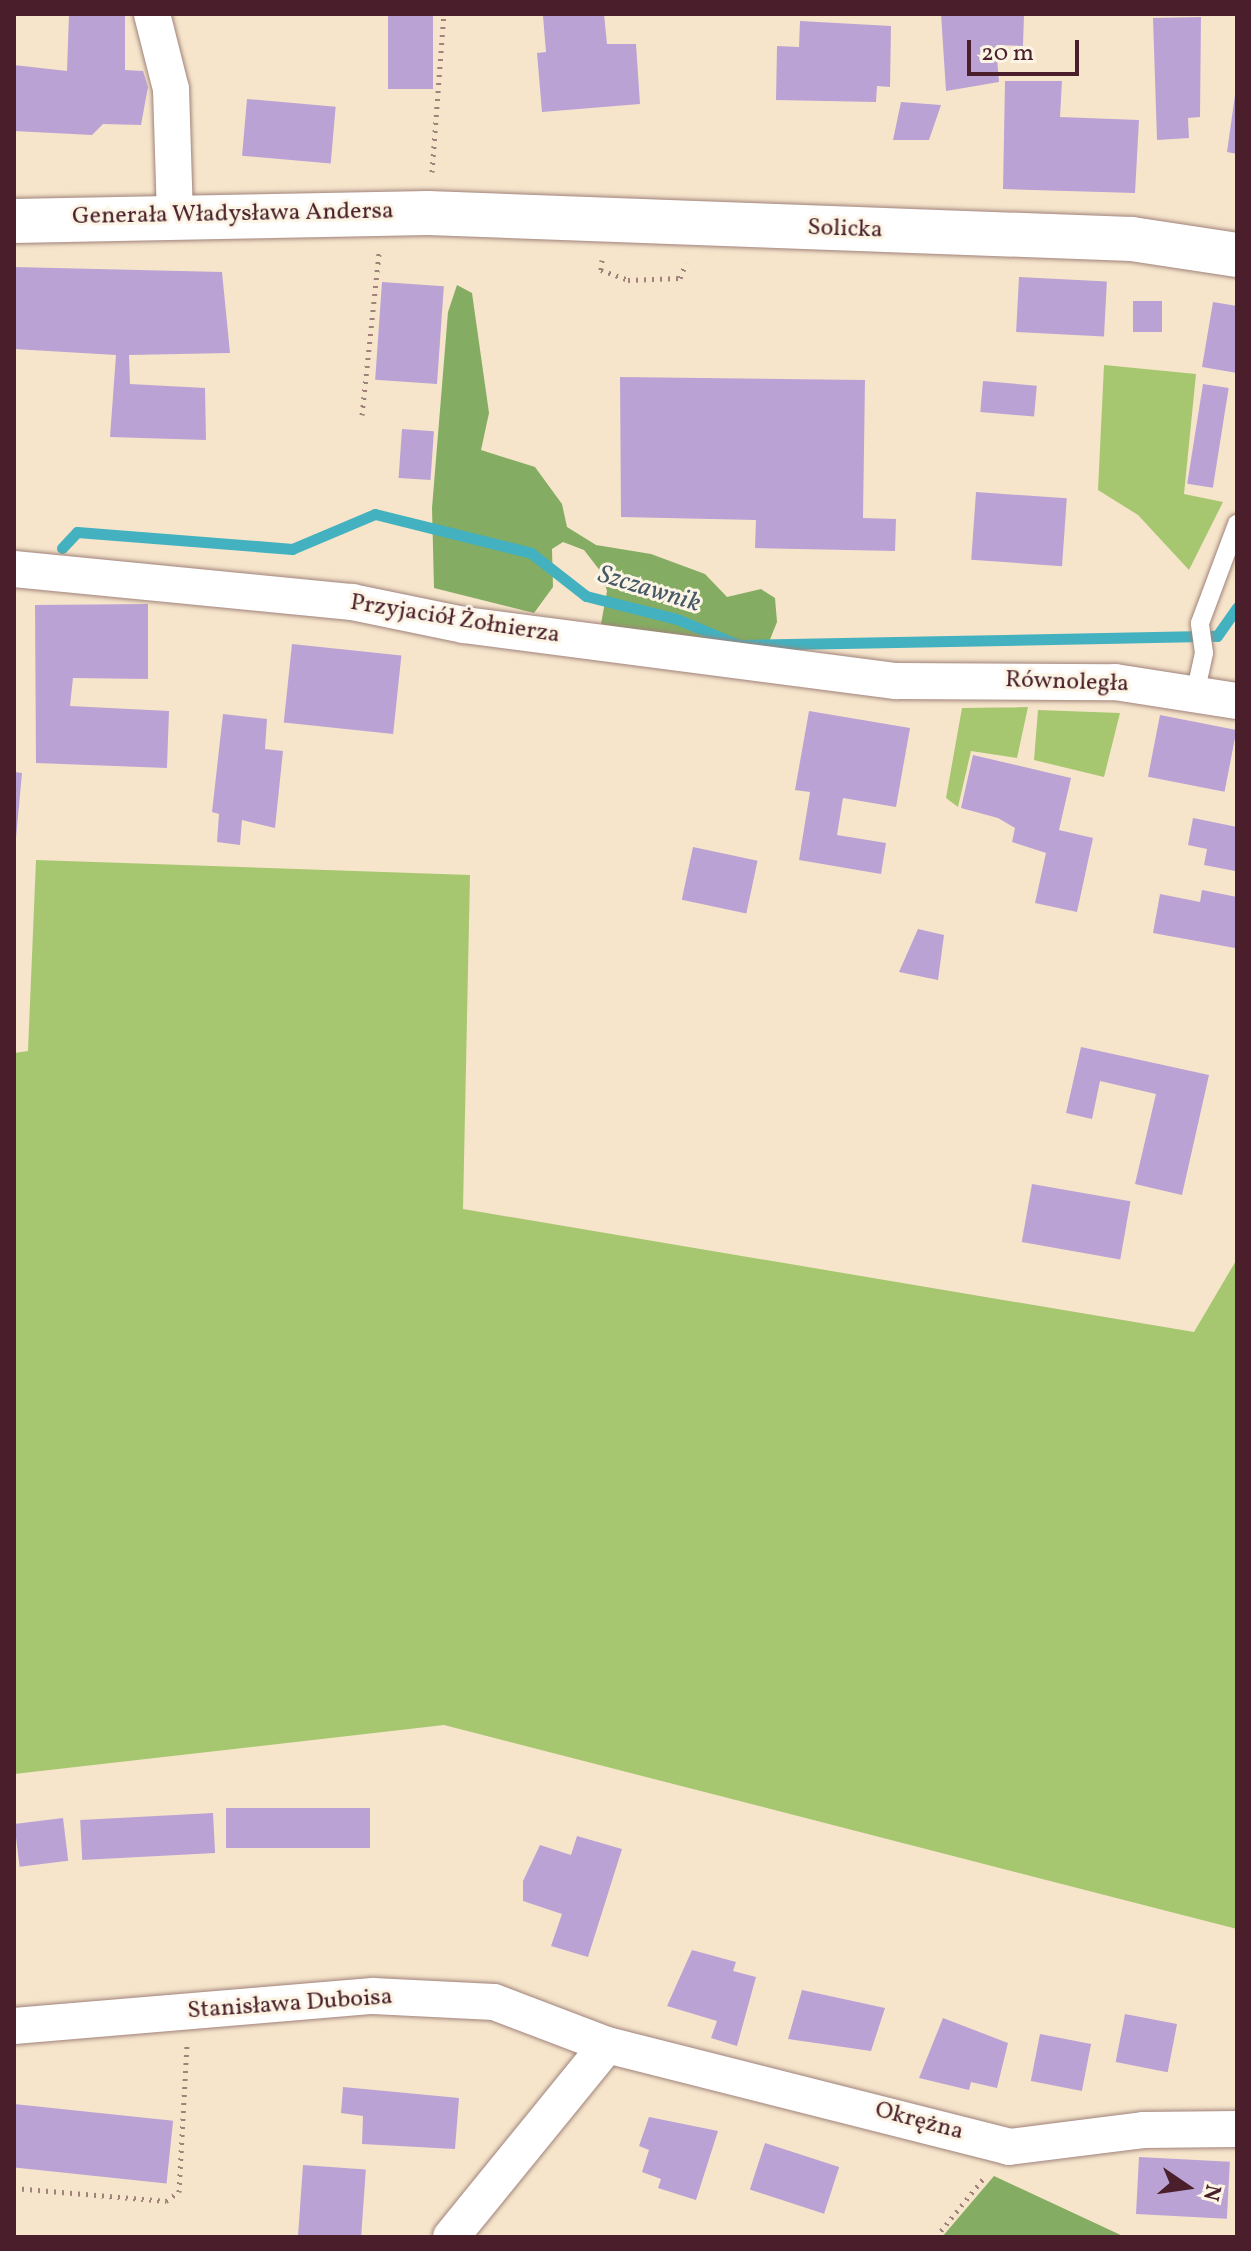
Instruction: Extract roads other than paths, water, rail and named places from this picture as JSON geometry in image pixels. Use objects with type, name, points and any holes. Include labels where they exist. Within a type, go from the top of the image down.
[{"type":"street","points":[[152,14],[171,89],[175,216]]},
{"type":"street","name":"Generała Władysława Andersa","points":[[14,221],[440,213]]},
{"type":"street","name":"Solicka","points":[[440,213],[1132,239],[1237,255]]},
{"type":"street","name":"Przyjaciół Żołnierza","points":[[14,569],[352,602],[464,625],[895,681]]},
{"type":"street","name":"Równoległa","points":[[895,681],[1115,682],[1237,701]]},
{"type":"street","name":"Stanisława Duboisa","points":[[14,2026],[373,1996],[494,2002],[607,2045]]},
{"type":"street","points":[[451,2237],[607,2045]]},
{"type":"street","name":"Okrężna","points":[[607,2045],[1009,2147],[1143,2130],[1237,2129]]},
{"type":"lane","points":[[1195,694],[1204,653],[1200,623],[1237,524]]},
{"type":"waterway","name":"Szczawnik","points":[[62,548],[77,532],[292,549],[375,514],[531,553],[586,596],[677,619],[739,645],[1217,636],[1237,607]]}]
